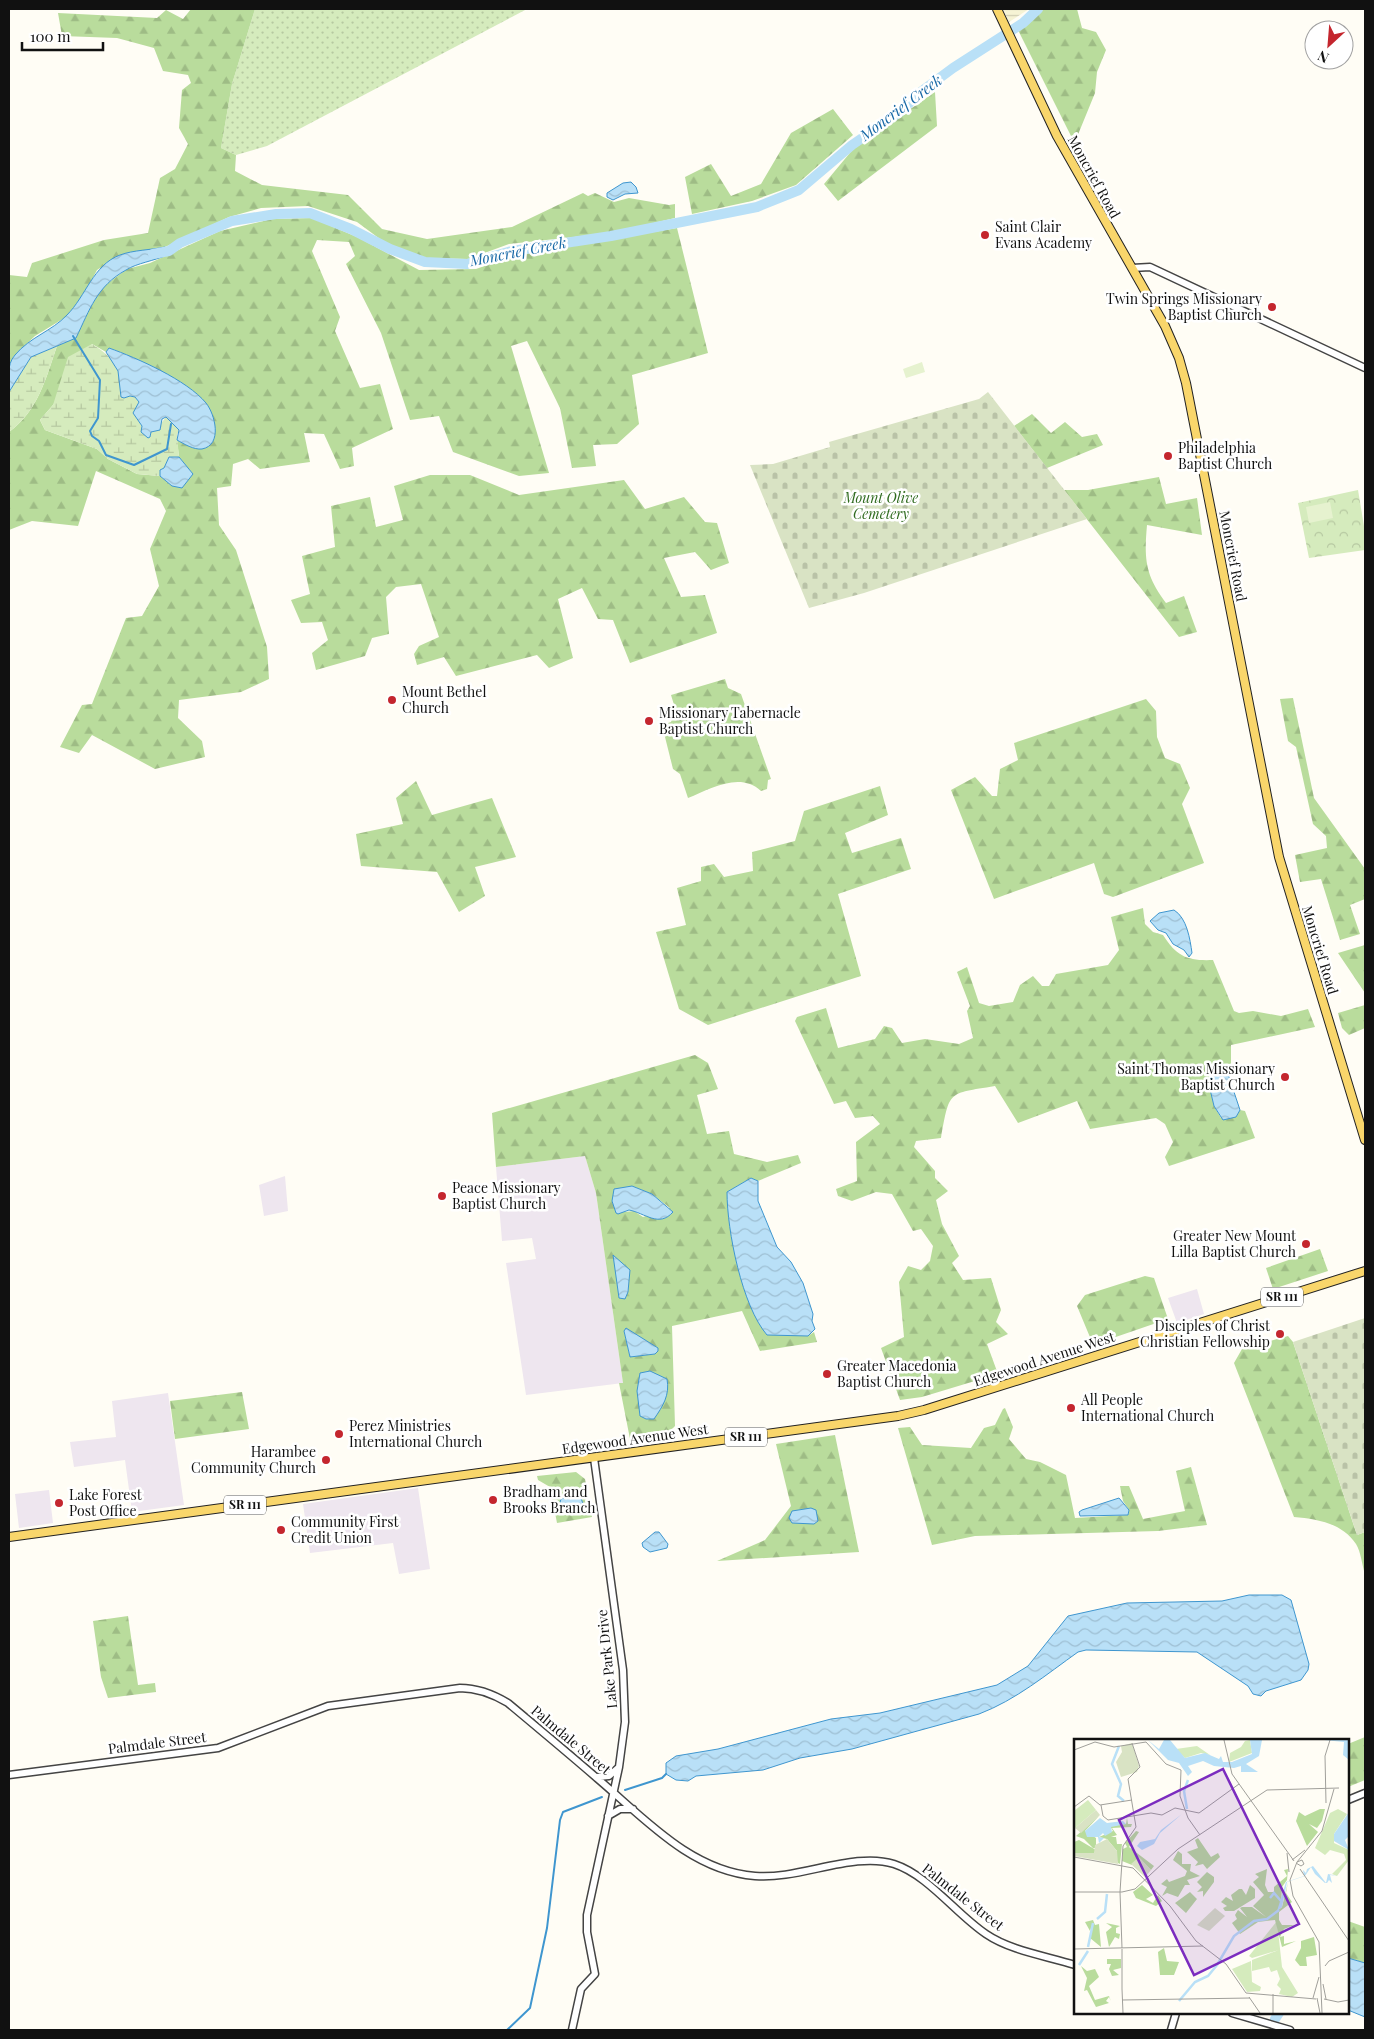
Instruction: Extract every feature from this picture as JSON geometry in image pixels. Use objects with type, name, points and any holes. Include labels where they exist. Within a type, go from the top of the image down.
[{"type":"main road","name":"Moncrief Road","points":[[997,9],[1057,136],[1171,338],[1186,382],[1279,857],[1365,1140]]},
{"type":"main road","name":"Edgewood Avenue West","points":[[9,1537],[875,1419],[924,1410],[1365,1271]]},
{"type":"street","points":[[1132,268],[1150,267],[1365,368]]},
{"type":"street","name":"Lake Park Drive","points":[[572,2030],[581,1989],[596,1974],[586,1924],[624,1738],[625,1696],[594,1458]]},
{"type":"street","name":"Palmdale Street","points":[[9,1775],[218,1748],[328,1706],[467,1688],[493,1694],[508,1703],[687,1853],[714,1867],[737,1874],[771,1877],[860,1861],[877,1860],[894,1864],[919,1878],[980,1930],[994,1939],[1074,1965]]},
{"type":"street","points":[[596,1776],[609,1776],[619,1767]]},
{"type":"street","points":[[1349,1800],[1365,1793]]},
{"type":"street","points":[[608,1816],[620,1809],[634,1809]]},
{"type":"street","points":[[1171,2030],[1176,2014]]},
{"type":"street","points":[[1235,2014],[1290,2030]]},
{"type":"shaded area","points":[[1003,9],[1029,9],[1009,22]]},
{"type":"shaded area","points":[[585,1156],[596,1193],[623,1383],[526,1395],[506,1263],[536,1259],[532,1238],[502,1241],[496,1167]]},
{"type":"shaded area","points":[[285,1176],[288,1211],[264,1216],[259,1185]]},
{"type":"shaded area","points":[[1197,1289],[1204,1314],[1177,1323],[1168,1298]]},
{"type":"shaded area","points":[[168,1393],[184,1505],[132,1512],[125,1460],[74,1467],[70,1442],[116,1437],[112,1401]]},
{"type":"shaded area","points":[[418,1488],[430,1569],[399,1574],[393,1543],[310,1553],[303,1504]]},
{"type":"shaded area","points":[[49,1490],[53,1523],[19,1528],[15,1494]]},
{"type":"green space","points":[[191,9],[255,9],[232,84],[221,148],[236,155],[235,171],[262,185],[348,195],[382,229],[427,239],[512,227],[583,193],[588,196],[595,193],[614,202],[629,198],[669,205],[675,204],[675,218],[611,233],[509,244],[468,259],[425,258],[384,242],[357,222],[308,206],[261,208],[229,217],[165,247],[119,256],[97,270],[85,293],[66,317],[35,336],[14,356],[9,367],[9,275],[27,277],[32,263],[104,240],[148,233],[160,178],[175,169],[188,144],[179,128],[182,90],[191,83],[188,75],[163,71],[154,48],[117,38],[62,36],[58,13],[157,18],[166,10],[183,19]]},
{"type":"green space","points":[[255,9],[527,9],[267,146],[236,155],[221,148],[232,84]]},
{"type":"green space","points":[[1044,9],[1077,9],[1082,28],[1096,32],[1106,50],[1097,72],[1095,93],[1077,137],[1071,136],[1018,30]]},
{"type":"green space","points":[[935,92],[937,126],[838,201],[824,184],[854,148]]},
{"type":"green space","points":[[833,109],[853,135],[796,185],[752,201],[692,214],[685,177],[711,164],[731,196],[761,184],[791,133]]},
{"type":"green space","points":[[312,218],[357,237],[419,270],[476,269],[513,256],[677,228],[708,353],[632,375],[639,424],[617,444],[593,445],[596,466],[572,468],[560,408],[527,341],[511,346],[549,473],[519,476],[453,452],[439,416],[410,420],[381,333],[346,264],[355,256],[349,242],[317,240],[312,251],[340,317],[335,331],[360,388],[380,384],[393,429],[352,448],[354,466],[340,469],[324,434],[304,433],[310,462],[260,469],[248,459],[233,464],[231,486],[217,488],[219,525],[236,550],[267,647],[269,679],[241,692],[179,700],[178,718],[202,741],[205,757],[155,769],[92,735],[79,753],[60,747],[82,705],[92,704],[126,618],[142,616],[159,586],[150,549],[166,511],[160,499],[96,471],[78,526],[32,521],[9,530],[9,432],[19,424],[34,404],[45,382],[57,346],[75,338],[100,289],[127,269],[150,263],[220,231],[272,219]],"holes":[[[92,344],[106,352],[109,348],[148,365],[172,378],[206,403],[191,447],[177,440],[179,457],[193,474],[172,486],[160,476],[137,474],[108,459],[97,449],[45,430],[40,420],[53,405]]]},
{"type":"green space","points":[[92,344],[107,355],[116,366],[124,398],[135,397],[139,402],[135,414],[148,438],[151,432],[155,431],[166,417],[179,430],[177,435],[179,457],[169,457],[164,468],[160,470],[160,476],[137,474],[108,459],[97,449],[45,430],[40,420],[53,405],[68,357]]},
{"type":"green space","points":[[57,346],[45,382],[34,404],[19,424],[9,432],[9,392],[31,357]]},
{"type":"green space","points":[[922,362],[925,372],[906,378],[903,369]]},
{"type":"green space","name":"Mount Olive Cemetery","points":[[988,392],[1087,519],[864,593],[809,608],[750,465],[773,464],[830,447],[829,442],[979,399]]},
{"type":"green space","points":[[1032,414],[1051,433],[1065,422],[1082,437],[1097,434],[1103,445],[1047,468],[1014,426]]},
{"type":"green space","points":[[430,475],[470,475],[519,495],[624,480],[645,509],[684,497],[705,522],[717,523],[729,563],[711,570],[695,552],[664,558],[681,597],[705,595],[717,633],[630,663],[613,620],[598,619],[582,588],[558,599],[573,658],[549,668],[537,655],[456,676],[444,657],[417,665],[414,654],[419,646],[439,637],[421,584],[396,587],[386,597],[389,634],[372,638],[365,656],[316,670],[312,653],[328,640],[322,622],[301,623],[291,600],[310,594],[302,556],[335,547],[331,506],[370,497],[376,527],[403,520],[394,486]]},
{"type":"green space","points":[[1159,477],[1166,504],[1197,498],[1202,535],[1147,525],[1146,557],[1154,584],[1166,603],[1184,596],[1197,632],[1179,637],[1064,490],[1088,490]]},
{"type":"green space","points":[[1358,490],[1365,532],[1365,550],[1309,558],[1298,503]]},
{"type":"green space","points":[[1330,502],[1333,518],[1309,523],[1306,507]]},
{"type":"green space","points":[[725,679],[728,688],[741,694],[771,779],[768,780],[767,789],[761,791],[753,785],[744,782],[734,782],[715,787],[688,798],[680,774],[673,769],[662,725],[671,722],[675,708],[671,695]]},
{"type":"green space","points":[[1293,698],[1314,798],[1365,869],[1365,899],[1350,905],[1360,934],[1340,940],[1321,879],[1300,882],[1295,855],[1327,848],[1326,836],[1313,824],[1296,747],[1288,741],[1280,699]]},
{"type":"green space","points":[[1146,699],[1156,711],[1157,737],[1165,758],[1180,764],[1190,788],[1182,804],[1204,863],[1113,897],[1104,894],[1094,863],[994,899],[951,790],[975,777],[992,796],[997,796],[1000,769],[1018,760],[1014,743]]},
{"type":"green space","points":[[416,781],[432,815],[492,798],[516,857],[475,867],[485,896],[459,912],[437,872],[361,866],[356,834],[403,824],[396,798]]},
{"type":"green space","points":[[880,786],[888,815],[845,833],[852,853],[901,838],[911,869],[838,894],[861,976],[708,1025],[679,1009],[656,932],[686,925],[677,888],[701,881],[701,867],[714,864],[724,877],[753,871],[752,852],[795,841],[804,811]]},
{"type":"green space","points":[[1143,908],[1145,924],[1153,932],[1163,935],[1178,953],[1197,960],[1213,960],[1234,1011],[1239,1013],[1253,1011],[1281,1016],[1308,1009],[1315,1027],[1231,1045],[1231,1065],[1213,1075],[1209,1081],[1214,1106],[1221,1118],[1236,1117],[1240,1110],[1245,1111],[1255,1138],[1169,1166],[1165,1157],[1173,1142],[1165,1124],[1156,1118],[1090,1129],[1077,1101],[1018,1123],[995,1086],[959,1093],[953,1097],[946,1111],[941,1138],[916,1141],[914,1147],[935,1171],[935,1178],[948,1191],[936,1200],[942,1224],[959,1256],[952,1263],[963,1280],[991,1278],[1001,1310],[996,1322],[1008,1334],[987,1344],[998,1374],[922,1397],[900,1400],[881,1348],[904,1337],[899,1282],[908,1266],[921,1270],[930,1261],[933,1246],[921,1229],[913,1231],[892,1194],[876,1192],[852,1201],[838,1196],[836,1189],[857,1181],[856,1142],[880,1124],[873,1116],[855,1118],[846,1101],[834,1104],[795,1021],[797,1017],[826,1008],[838,1048],[875,1039],[884,1026],[892,1028],[902,1043],[925,1039],[959,1044],[973,1038],[967,1011],[970,1006],[957,972],[967,967],[979,1003],[989,1006],[1013,1002],[1020,985],[1033,976],[1042,986],[1049,986],[1056,974],[1108,965],[1119,950],[1111,917]]},
{"type":"green space","points":[[1365,945],[1365,993],[1338,953]]},
{"type":"green space","points":[[1365,1005],[1365,1028],[1349,1035],[1342,1028],[1338,1013]]},
{"type":"green space","points":[[695,1055],[708,1063],[718,1089],[697,1095],[707,1134],[729,1131],[734,1154],[767,1162],[798,1155],[801,1163],[758,1181],[751,1178],[727,1192],[808,1336],[814,1332],[817,1342],[760,1351],[742,1311],[672,1326],[675,1426],[666,1435],[630,1439],[619,1383],[623,1383],[596,1193],[585,1156],[496,1167],[492,1113]],"holes":[[[632,1186],[652,1194],[670,1208],[643,1217],[634,1211],[624,1212]],[[624,1331],[658,1351],[655,1354],[630,1357]]]},
{"type":"green space","points":[[1320,1249],[1328,1271],[1273,1289],[1266,1268]]},
{"type":"green space","points":[[1145,1276],[1154,1278],[1168,1319],[1107,1340],[1092,1342],[1077,1306],[1085,1295]]},
{"type":"green space","points":[[1365,1318],[1365,1532],[1357,1535],[1293,1342]]},
{"type":"green space","points":[[1288,1336],[1293,1342],[1357,1535],[1365,1532],[1365,1574],[1358,1547],[1344,1531],[1328,1523],[1294,1517],[1234,1363],[1242,1349]]},
{"type":"green space","points":[[242,1392],[249,1429],[175,1439],[170,1401]]},
{"type":"green space","points":[[1005,1408],[1013,1427],[1009,1439],[1026,1459],[1040,1462],[1066,1475],[1075,1518],[1128,1515],[1129,1510],[1123,1501],[1120,1486],[1129,1486],[1143,1519],[1185,1511],[1176,1471],[1191,1467],[1207,1525],[1158,1531],[975,1536],[932,1545],[898,1428],[910,1427],[922,1445],[971,1448],[984,1428],[995,1425]]},
{"type":"green space","points":[[835,1435],[859,1552],[717,1561],[765,1540],[791,1506],[776,1444]]},
{"type":"green space","points":[[576,1472],[585,1479],[592,1517],[557,1523],[550,1487],[538,1480],[537,1476]]},
{"type":"green space","points":[[128,1616],[138,1685],[155,1683],[156,1692],[108,1698],[101,1677],[93,1621]]},
{"type":"green space","points":[[1365,1737],[1365,1780],[1349,1787],[1349,1744]]},
{"type":"green space","points":[[1349,1921],[1365,1927],[1365,1963],[1349,1958]]},
{"type":"water","points":[[631,182],[636,187],[638,193],[625,194],[613,200],[607,197],[607,193],[623,183]]},
{"type":"water","points":[[165,247],[167,255],[130,268],[108,283],[95,299],[76,338],[31,357],[9,392],[9,368],[12,359],[27,343],[67,315],[103,266],[125,253]]},
{"type":"water","points":[[109,348],[161,371],[198,394],[212,414],[215,429],[213,442],[202,449],[196,449],[177,440],[179,430],[166,417],[162,419],[160,430],[151,432],[150,437],[148,438],[141,432],[142,426],[133,413],[139,402],[135,397],[121,397],[118,371],[106,352]]},
{"type":"water","points":[[169,457],[179,457],[193,474],[182,488],[172,486],[160,476],[160,470],[164,468]]},
{"type":"water","points":[[1174,910],[1182,918],[1187,929],[1192,953],[1189,957],[1184,950],[1173,944],[1166,933],[1158,930],[1150,921],[1159,913]]},
{"type":"water","points":[[1222,1072],[1228,1074],[1240,1110],[1236,1117],[1223,1120],[1214,1106],[1208,1081],[1213,1075]]},
{"type":"water","points":[[751,1178],[758,1181],[758,1201],[777,1247],[791,1262],[803,1283],[813,1314],[812,1321],[815,1329],[808,1336],[767,1335],[750,1306],[743,1287],[733,1247],[727,1192]]},
{"type":"water","points":[[632,1186],[652,1194],[673,1212],[668,1217],[662,1219],[652,1218],[629,1210],[616,1213],[612,1201],[614,1189]]},
{"type":"water","points":[[613,1255],[630,1270],[628,1292],[625,1299],[619,1298]]},
{"type":"water","points":[[626,1328],[658,1348],[658,1351],[655,1354],[630,1357],[624,1331]]},
{"type":"water","points":[[650,1371],[667,1379],[668,1390],[663,1405],[654,1419],[646,1419],[640,1416],[637,1391],[640,1373]]},
{"type":"water","points":[[575,1495],[581,1498],[583,1504],[563,1508],[559,1506],[561,1499]]},
{"type":"water","points":[[1119,1498],[1129,1510],[1128,1515],[1080,1516],[1079,1512],[1082,1510]]},
{"type":"water","points":[[811,1508],[816,1510],[818,1521],[814,1524],[792,1523],[789,1518],[792,1511]]},
{"type":"water","points":[[655,1532],[659,1532],[668,1544],[667,1548],[650,1552],[643,1547],[642,1543]]},
{"type":"water","points":[[1249,1595],[1282,1595],[1291,1600],[1309,1664],[1308,1670],[1301,1680],[1266,1691],[1261,1696],[1253,1694],[1248,1686],[1197,1652],[1086,1650],[1078,1652],[1006,1702],[979,1714],[852,1749],[800,1758],[763,1770],[696,1776],[688,1781],[676,1780],[666,1774],[666,1763],[676,1756],[718,1749],[831,1719],[880,1713],[997,1685],[1028,1666],[1068,1616],[1127,1603],[1222,1601]]},
{"type":"water","points":[[1349,1958],[1365,1963],[1365,2017],[1349,2010]]},
{"type":"waterway","name":"Moncrief Creek","points":[[153,254],[169,251],[180,243],[232,221],[276,214],[310,213],[351,229],[390,249],[425,262],[467,264],[512,251],[611,236],[757,207],[799,190],[852,145],[900,112],[922,91],[953,68],[1023,23],[1038,9]]},
{"type":"waterway","points":[[73,336],[100,380],[98,418],[90,431],[92,436],[99,441],[106,455],[134,465],[167,449],[171,424]]},
{"type":"waterway","points":[[625,1790],[662,1778],[666,1774]]},
{"type":"waterway","points":[[507,2030],[530,2008],[547,1928],[560,1820],[563,1812],[602,1797]]},
{"type":"waterway","points":[[1275,2019],[1278,2014]]},
{"type":"place","name":"Saint Clair Evans Academy","points":[[985,235]]},
{"type":"place","name":"Twin Springs Missionary Baptist Church","points":[[1272,307]]},
{"type":"place","name":"Philadelphia Baptist Church","points":[[1168,456]]},
{"type":"place","name":"Mount Bethel Church","points":[[392,700]]},
{"type":"place","name":"Missionary Tabernacle Baptist Church","points":[[649,721]]},
{"type":"place","name":"Saint Thomas Missionary Baptist Church","points":[[1285,1077]]},
{"type":"place","name":"Peace Missionary Baptist Church","points":[[442,1196]]},
{"type":"place","name":"Greater New Mount Lilla Baptist Church","points":[[1306,1244]]},
{"type":"place","name":"Disciples of Christ Christian Fellowship","points":[[1280,1334]]},
{"type":"place","name":"Greater Macedonia Baptist Church","points":[[827,1374]]},
{"type":"place","name":"All People International Church","points":[[1071,1408]]},
{"type":"place","name":"Perez Ministries International Church","points":[[339,1434]]},
{"type":"place","name":"Harambee Community Church","points":[[326,1460]]},
{"type":"place","name":"Bradham and Brooks Branch","points":[[493,1500]]},
{"type":"place","name":"Lake Forest Post Office","points":[[59,1503]]},
{"type":"place","name":"Community First Credit Union","points":[[281,1530]]}]
